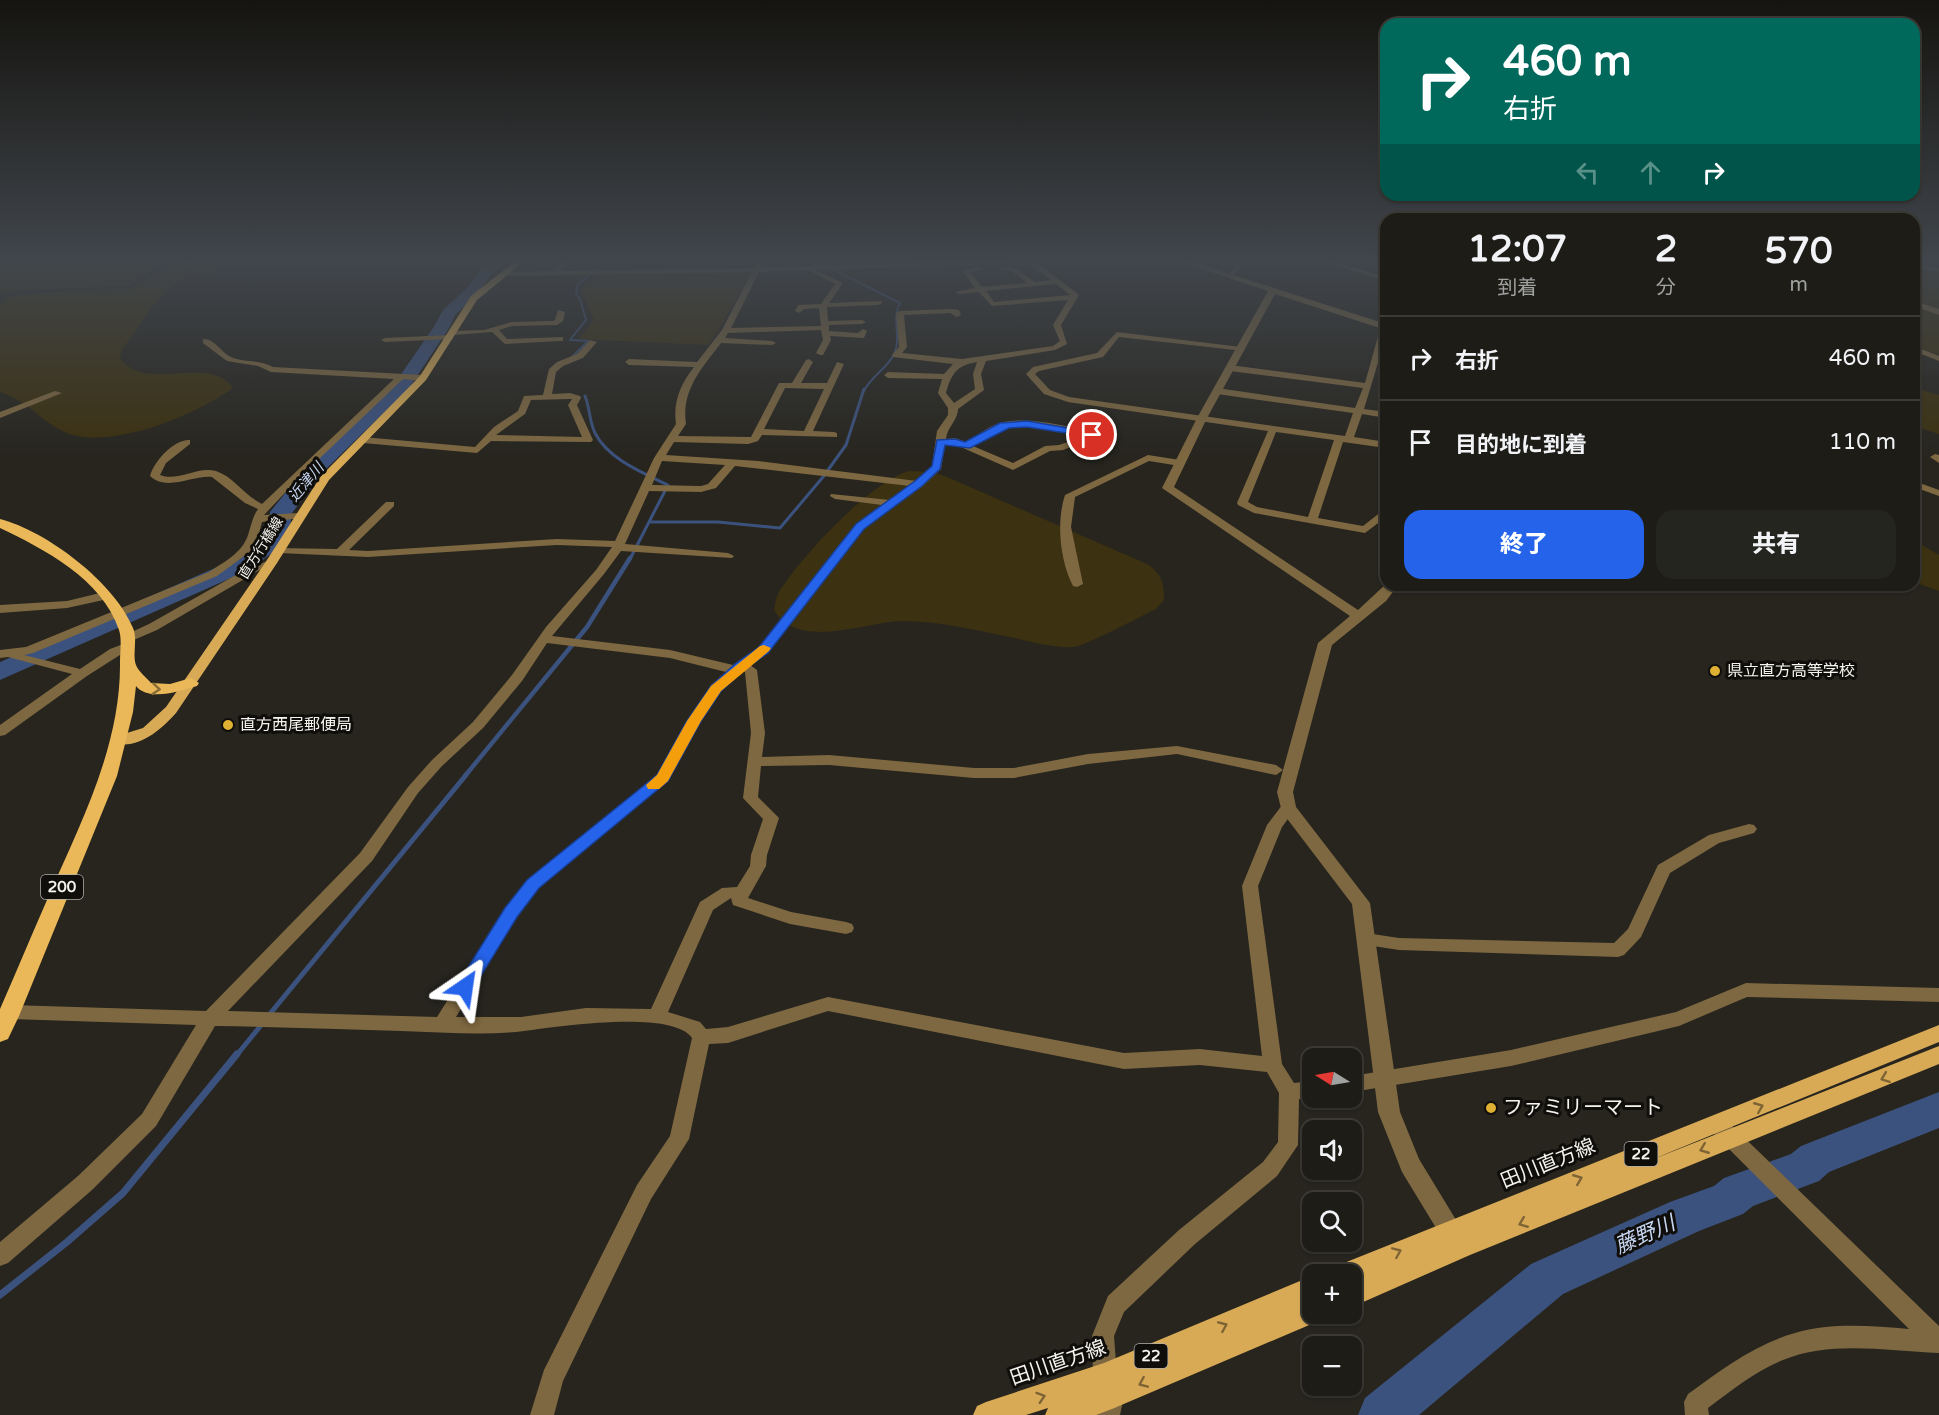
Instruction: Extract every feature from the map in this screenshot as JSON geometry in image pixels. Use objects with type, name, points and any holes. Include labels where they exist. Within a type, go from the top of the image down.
[{"type":"highway","name":"200","points":[[0,523],[27,535],[61,556],[92,581],[117,612],[127,639],[130,668],[119,740],[93,813],[0,1033]]},
{"type":"highway","points":[[130,668],[146,688],[171,689],[191,683]]},
{"type":"main road","name":"直方行橋線","points":[[119,740],[142,736],[155,728],[191,683],[271,563],[294,516],[325,478],[423,378],[457,325]]},
{"type":"main road","name":"22","points":[[1727,1134],[1939,1033]]},
{"type":"main road","name":"22","points":[[1362,1269],[1456,1239],[1939,1055]]},
{"type":"main road","name":"22","points":[[1362,1289],[1456,1239]]},
{"type":"main road","name":"田川直方線","points":[[986,1415],[1108,1396],[1302,1293]]},
{"type":"main road","name":"田川直方線","points":[[1058,1415],[1302,1315]]},
{"type":"street","points":[[385,340],[484,332],[508,325]]},
{"type":"street","points":[[0,1256],[85,1183],[150,1120],[210,1018],[366,857],[413,790],[437,763],[478,725],[517,678],[544,639],[600,572],[618,545],[659,459],[681,424],[679,416],[683,395],[699,366],[729,325]]},
{"type":"street","points":[[899,325],[903,347],[896,355],[962,362],[1044,350],[1061,345],[1064,342],[1058,325]]},
{"type":"street","points":[[1254,325],[1202,418],[1168,488],[1357,615]]},
{"type":"street","points":[[726,331],[825,328],[862,327],[861,336],[825,328]]},
{"type":"street","points":[[820,353],[827,340],[825,328]]},
{"type":"street","points":[[494,329],[505,342],[560,339]]},
{"type":"street","points":[[1241,349],[1117,334],[1100,356],[1036,369],[1030,374],[1047,392],[1056,396],[1380,444]]},
{"type":"street","points":[[718,340],[772,343]]},
{"type":"street","points":[[206,341],[216,346],[225,357],[264,364],[271,369],[423,378]]},
{"type":"street","points":[[547,397],[552,371],[560,364],[580,356],[593,342]]},
{"type":"street","points":[[1312,521],[1344,439],[1359,412],[1380,351]]},
{"type":"street","points":[[1920,351],[1939,359]]},
{"type":"street","points":[[953,408],[980,390],[977,374],[982,359]]},
{"type":"street","points":[[629,362],[699,366]]},
{"type":"street","points":[[796,384],[810,362]]},
{"type":"street","points":[[442,1025],[511,913],[533,884],[663,778],[694,721],[716,688],[763,650],[860,526],[919,484],[937,467],[942,431],[953,414],[953,408],[942,393],[946,377],[952,367],[962,362]]},
{"type":"street","points":[[807,434],[840,364]]},
{"type":"street","points":[[1230,368],[1368,386]]},
{"type":"street","points":[[888,375],[946,377]]},
{"type":"street","points":[[9,655],[29,650],[175,590],[224,567],[253,539],[261,515],[306,465],[386,393],[400,377]]},
{"type":"street","points":[[671,439],[748,441],[755,439],[782,385],[829,386]]},
{"type":"street","points":[[1217,392],[1380,414]]},
{"type":"street","points":[[0,416],[58,393]]},
{"type":"street","points":[[363,440],[477,450],[489,438],[522,412],[527,398],[547,397],[577,398],[572,405],[588,440],[489,438]]},
{"type":"street","points":[[0,403],[23,406]]},
{"type":"street","points":[[940,442],[955,441],[966,446],[1013,467],[1048,448],[1060,448],[1092,435],[1027,424],[1003,425],[966,446]]},
{"type":"street","points":[[1273,429],[1242,503],[1254,510],[1365,530],[1380,517]]},
{"type":"street","points":[[759,432],[834,435]]},
{"type":"street","points":[[187,442],[160,463],[155,471],[158,479],[215,474],[261,515],[294,516]]},
{"type":"street","points":[[1077,584],[1070,562],[1066,506],[1071,495],[1148,458],[1180,463]]},
{"type":"street","points":[[659,459],[732,463],[919,484]]},
{"type":"street","points":[[646,488],[701,489],[712,486],[732,463]]},
{"type":"street","points":[[1920,486],[1939,494]]},
{"type":"street","points":[[835,496],[890,503]]},
{"type":"street","points":[[339,553],[390,504]]},
{"type":"street","points":[[279,550],[368,554],[557,542],[618,545],[728,556]]},
{"type":"street","points":[[0,732],[114,652],[127,639],[254,569],[271,563]]},
{"type":"street","points":[[1387,591],[1324,643],[1285,792],[1288,808],[1361,903],[1389,1112],[1410,1165],[1456,1239]]},
{"type":"street","points":[[0,609],[85,601],[104,596]]},
{"type":"street","points":[[544,639],[670,654],[750,670],[758,733],[750,798],[771,818],[759,855],[759,866],[741,893],[739,901],[790,918],[846,928]]},
{"type":"street","points":[[9,655],[82,673]]},
{"type":"street","points":[[755,762],[829,760],[974,773],[1014,773],[1088,759],[1177,750],[1276,770]]},
{"type":"street","points":[[1108,1396],[1103,1336],[1116,1304],[1187,1237],[1270,1169],[1287,1145],[1289,1092],[1273,1065],[1250,886],[1275,825],[1288,808]]},
{"type":"street","points":[[1366,939],[1399,944],[1618,950],[1635,933],[1664,868],[1714,838],[1749,829]]},
{"type":"street","points":[[657,1016],[706,906],[728,892],[741,893]]},
{"type":"street","points":[[1362,1083],[1511,1058],[1679,1019],[1746,990],[1939,995]]},
{"type":"street","points":[[701,1037],[728,1035],[828,1004],[1124,1061],[1200,1057],[1273,1065]]},
{"type":"street","points":[[10,1012],[442,1025],[521,1024],[586,1015],[657,1016],[694,1027],[701,1037],[680,1139],[644,1192],[552,1378],[542,1415]]},
{"type":"street","points":[[1289,1092],[1302,1090]]},
{"type":"street","points":[[1727,1134],[1939,1342]]},
{"type":"street","points":[[1697,1415],[1696,1402],[1742,1369],[1793,1345],[1827,1338],[1939,1342]]},
{"type":"shaded area","points":[[0,325],[139,325],[122,349],[120,358],[131,368],[145,373],[208,374],[222,378],[233,388],[176,419],[130,433],[107,437],[86,437],[67,433],[50,424],[19,400],[0,392]]},
{"type":"shaded area","points":[[590,325],[721,325],[708,345],[579,339]]},
{"type":"shaded area","points":[[1920,325],[1939,325],[1939,355],[1920,348]]},
{"type":"shaded area","points":[[1920,390],[1939,395],[1939,434],[1920,428]]},
{"type":"shaded area","points":[[909,471],[932,472],[947,477],[1147,564],[1156,571],[1161,579],[1164,600],[1156,609],[1100,637],[1073,647],[1046,645],[931,623],[887,622],[851,629],[815,632],[799,629],[785,622],[774,610],[776,598],[789,577],[819,541],[857,505],[876,489]]},
{"type":"shaded area","points":[[1920,542],[1939,555],[1939,591],[1920,584]]},
{"type":"waterway","name":"近津川","points":[[0,672],[223,573],[247,561],[264,548],[279,528],[281,512],[315,469],[403,384],[442,325]]},
{"type":"waterway","points":[[572,357],[588,341],[570,340],[582,325]]},
{"type":"waterway","points":[[864,391],[894,354],[897,341],[896,325]]},
{"type":"waterway","points":[[651,522],[718,522],[780,528],[823,477],[846,445],[864,389]]},
{"type":"waterway","points":[[585,396],[595,433],[608,450],[627,464],[668,485],[630,559]]},
{"type":"waterway","points":[[465,776],[587,627],[630,558]]},
{"type":"waterway","points":[[269,1015],[466,775]]},
{"type":"waterway","points":[[236,1056],[262,1024]]},
{"type":"waterway","points":[[0,1295],[67,1242],[123,1193],[237,1054]]},
{"type":"waterway","name":"藤野川","points":[[1382,1415],[1547,1279],[1685,1216],[1728,1200],[1739,1192],[1805,1168],[1815,1159],[1912,1122],[1939,1109]]},
{"type":"slow traffic","points":[[654,785],[663,778],[694,721],[716,688],[764,648]]},
{"type":"place","name":"県立直方高等学校","points":[[1715,671]]},
{"type":"place","name":"直方西尾郵便局","points":[[228,725]]},
{"type":"place","name":"ファミリーマート","points":[[1491,1108]]},
{"type":"route","points":[[465,987],[511,913],[533,884],[663,778],[694,721],[716,688],[740,666],[763,650],[860,526],[919,484],[937,467],[940,442],[955,441],[966,446],[1003,425],[1027,424],[1092,435]]}]
